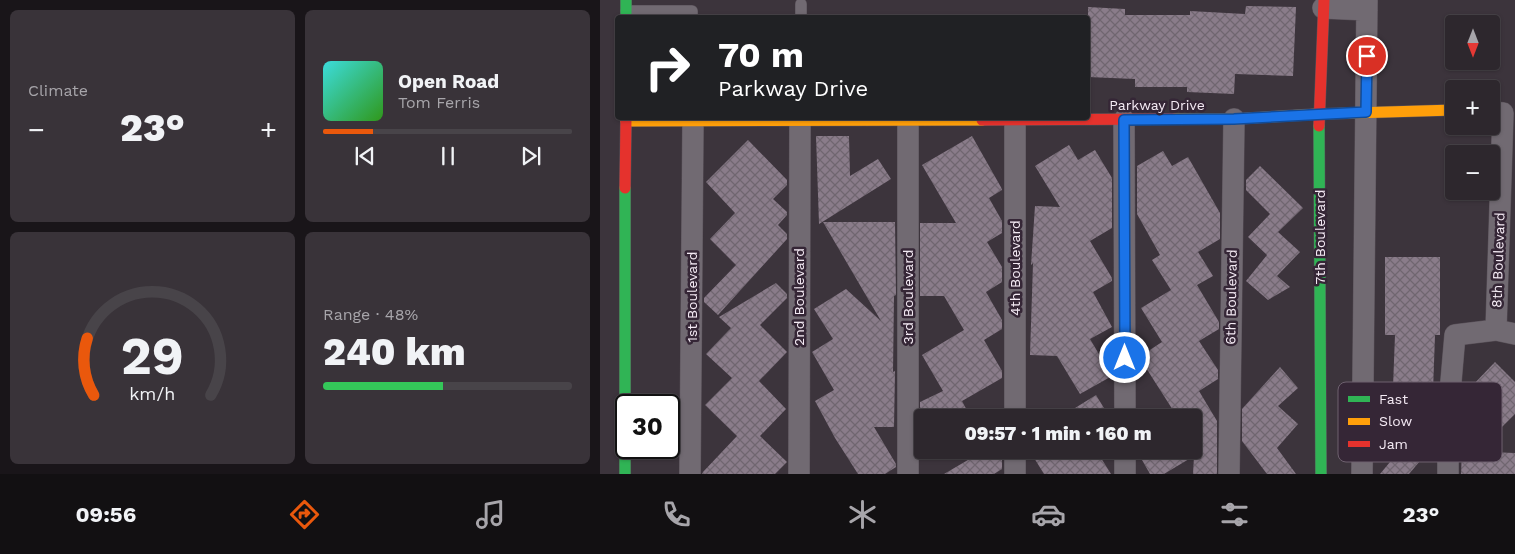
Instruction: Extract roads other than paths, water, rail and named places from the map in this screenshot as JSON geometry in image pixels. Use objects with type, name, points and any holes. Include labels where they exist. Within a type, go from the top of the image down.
[{"type":"street","points":[[1324,4],[1367,5],[1363,382]]},
{"type":"street","name":"7th Boulevard","points":[[1321,474],[1319,114],[1324,4]]},
{"type":"street","name":"Parkway Drive","points":[[1090,120],[1234,119],[1445,110]]},
{"type":"street","name":"8th Boulevard","points":[[1500,113],[1503,113],[1506,332]]},
{"type":"street","name":"6th Boulevard","points":[[1229,474],[1234,119]]},
{"type":"street","points":[[625,474],[624,264],[626,120]]},
{"type":"street","name":"Parkway Drive","points":[[693,120],[908,120]]},
{"type":"street","name":"1st Boulevard","points":[[690,474],[693,120]]},
{"type":"street","name":"2nd Boulevard","points":[[799,474],[800,120]]},
{"type":"street","name":"3rd Boulevard","points":[[908,120],[908,474]]},
{"type":"street","name":"4th Boulevard","points":[[1015,120],[1015,409]]},
{"type":"street","points":[[1124,120],[1125,409]]},
{"type":"street","points":[[1451,382],[1455,335],[1506,332]]},
{"type":"street","points":[[1015,459],[1015,474]]},
{"type":"street","points":[[1125,459],[1125,474]]},
{"type":"lane","points":[[801,15],[802,4]]},
{"type":"lane","points":[[626,10],[692,11],[692,15]]}]
